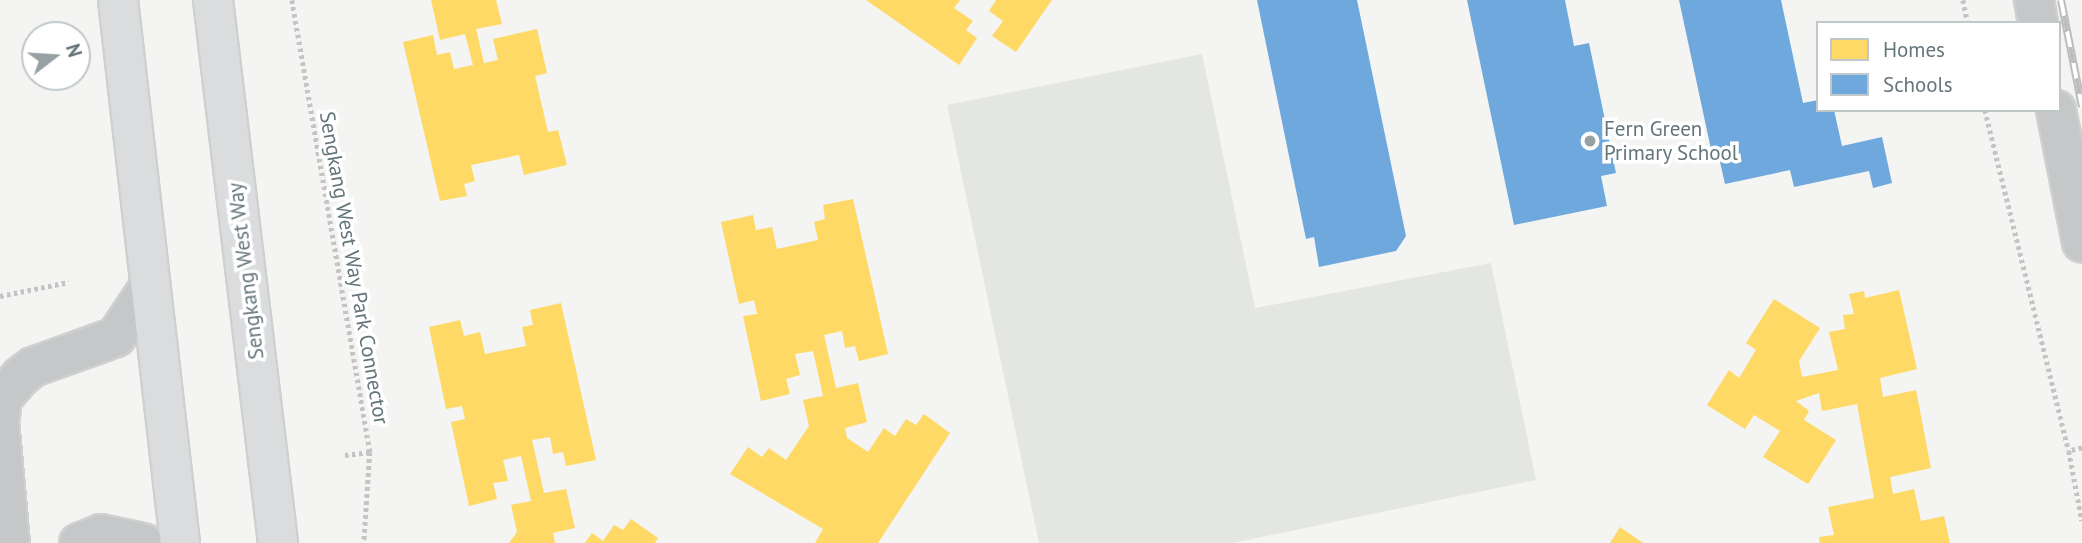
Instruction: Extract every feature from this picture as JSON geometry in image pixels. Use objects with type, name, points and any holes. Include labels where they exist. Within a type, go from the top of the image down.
[{"type":"main road","points":[[118,0],[130,80],[148,289],[180,543]]},
{"type":"main road","name":"Sengkang West Way","points":[[213,0],[278,543]]},
{"type":"street","points":[[2034,0],[2038,21]]},
{"type":"street","points":[[2056,112],[2082,242]]},
{"type":"street","points":[[0,416],[2,398],[20,377],[33,367],[117,337],[148,289]]},
{"type":"street","points":[[0,430],[10,543]]},
{"type":"street","points":[[79,543],[101,534],[142,543]]},
{"type":"path","name":"Sengkang West Way Park Connector","points":[[292,0],[370,452],[364,543]]},
{"type":"path","points":[[1963,0],[1968,21]]},
{"type":"path","points":[[1985,112],[2069,451],[2082,521]]},
{"type":"path","points":[[0,296],[69,282]]},
{"type":"path","points":[[2069,451],[2082,448]]},
{"type":"path","points":[[345,455],[370,452]]},
{"type":"shaded area","points":[[1202,54],[1255,308],[1491,263],[1536,480],[1232,543],[1039,543],[947,105]]},
{"type":"building: Homes","points":[[431,0],[496,0],[502,24],[476,29],[484,63],[498,60],[493,39],[537,29],[547,73],[535,76],[548,132],[558,130],[567,165],[524,175],[519,155],[471,165],[475,181],[464,184],[467,196],[440,201],[403,42],[433,35],[437,55],[450,52],[454,69],[473,65],[465,34],[440,40]]},
{"type":"building: Homes","points":[[866,0],[960,0],[954,8],[973,21],[966,30],[977,38],[959,65]]},
{"type":"building: Homes","points":[[996,0],[1052,0],[1016,52],[992,36],[1003,21],[989,11]]},
{"type":"building: Homes","points":[[853,199],[888,354],[859,361],[855,346],[845,348],[842,331],[824,335],[836,388],[858,383],[867,422],[845,428],[847,438],[868,452],[884,428],[895,436],[906,419],[916,425],[924,414],[950,433],[878,543],[815,543],[823,529],[730,474],[748,447],[762,457],[769,448],[786,460],[809,426],[803,400],[823,396],[813,351],[795,354],[800,375],[786,379],[790,394],[761,401],[743,316],[757,314],[754,300],[739,304],[721,222],[753,215],[756,230],[772,227],[777,249],[818,240],[814,222],[825,219],[823,205]]},
{"type":"building: Homes","points":[[1899,290],[1917,369],[1880,378],[1883,397],[1916,390],[1931,468],[1890,477],[1893,494],[1914,489],[1921,521],[1944,516],[1950,543],[1820,543],[1819,537],[1834,535],[1828,507],[1874,498],[1857,404],[1822,411],[1819,393],[1796,401],[1809,411],[1804,420],[1836,440],[1808,484],[1763,457],[1780,431],[1754,415],[1745,429],[1707,405],[1729,370],[1739,378],[1756,350],[1746,343],[1774,299],[1820,328],[1799,361],[1802,377],[1838,370],[1829,332],[1845,329],[1843,315],[1854,314],[1849,294],[1864,291],[1865,298]]},
{"type":"building: Homes","points":[[561,303],[596,460],[566,466],[563,452],[553,454],[550,437],[532,440],[544,493],[566,489],[575,528],[553,533],[555,543],[509,543],[517,532],[511,505],[531,501],[521,456],[503,460],[508,481],[493,483],[497,499],[469,506],[451,422],[465,419],[462,406],[446,409],[429,327],[460,320],[464,336],[480,332],[485,354],[526,346],[522,327],[533,325],[530,310]]},
{"type":"building: Homes","points":[[631,519],[658,538],[655,543],[585,543],[592,533],[603,541],[614,525],[623,530]]},
{"type":"building: Homes","points":[[1620,527],[1643,543],[1610,543]]},
{"type":"building: Schools","points":[[1257,0],[1357,0],[1406,236],[1396,251],[1319,267],[1314,237],[1306,239]]},
{"type":"building: Schools","points":[[1467,0],[1565,0],[1574,46],[1589,43],[1616,173],[1601,176],[1607,206],[1514,225]]},
{"type":"building: Schools","points":[[1679,0],[1781,0],[1803,103],[1816,100],[1816,112],[1834,112],[1842,146],[1882,137],[1892,183],[1873,188],[1869,171],[1794,187],[1790,170],[1725,184],[1718,153],[1712,154]]},
{"type":"railway","points":[[2061,0],[2082,107]]},
{"type":"place","name":"Fern Green Primary School","points":[[1590,141]]}]
